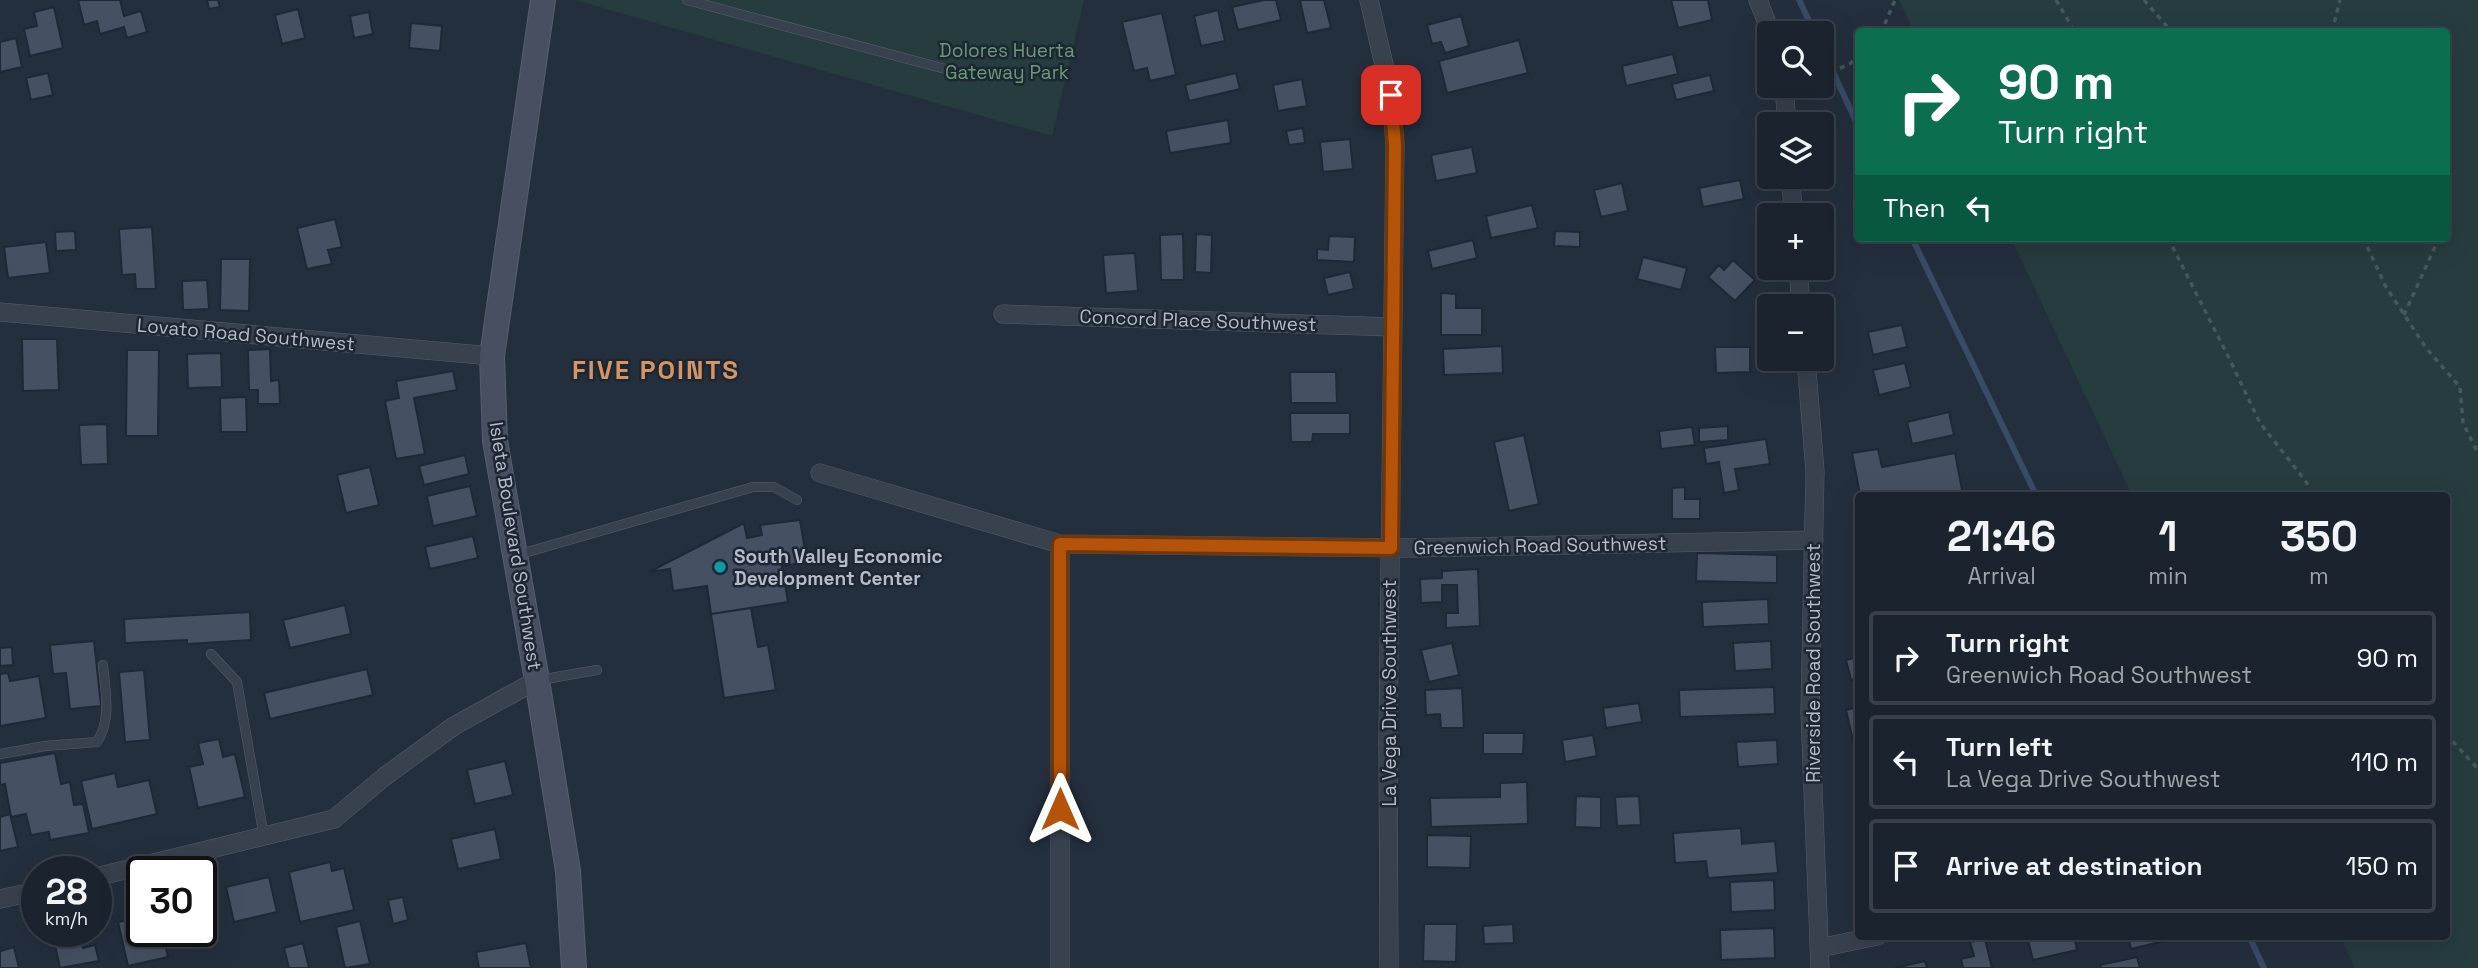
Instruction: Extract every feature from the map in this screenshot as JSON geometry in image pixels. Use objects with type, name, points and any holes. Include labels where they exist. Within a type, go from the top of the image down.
[{"type":"main road","name":"Isleta Boulevard Southwest","points":[[543,0],[492,356],[495,441],[568,871],[574,968]]},
{"type":"street","name":"La Vega Drive Southwest","points":[[1369,0],[1391,95],[1395,145],[1388,739],[1389,968]]},
{"type":"street","points":[[1758,0],[1766,21]]},
{"type":"street","name":"Lovato Road Southwest","points":[[0,312],[492,356]]},
{"type":"street","name":"Concord Place Southwest","points":[[1003,314],[1393,327]]},
{"type":"street","name":"Riverside Road Southwest","points":[[1807,371],[1815,471],[1810,713],[1820,968]]},
{"type":"street","points":[[820,473],[1060,544],[1060,968]]},
{"type":"street","name":"Greenwich Road Southwest","points":[[1060,544],[1391,548],[1814,540]]},
{"type":"street","points":[[112,873],[334,819],[384,777],[454,726],[537,680]]},
{"type":"street","points":[[0,899],[21,894]]},
{"type":"street","points":[[1819,948],[1858,940]]},
{"type":"lane","points":[[687,0],[949,70]]},
{"type":"lane","points":[[515,556],[753,487],[774,487],[797,500]]},
{"type":"lane","points":[[211,654],[237,682],[264,836]]},
{"type":"lane","points":[[0,754],[45,746],[97,742],[104,731],[106,701],[103,665]]},
{"type":"lane","points":[[537,680],[597,670]]},
{"type":"path","points":[[1882,28],[1895,0]]},
{"type":"path","points":[[2056,0],[2073,28]]},
{"type":"path","points":[[2144,0],[2168,28]]},
{"type":"path","points":[[2333,28],[2340,0]]},
{"type":"path","points":[[1834,71],[1855,58]]},
{"type":"path","points":[[2170,242],[2260,424],[2307,482],[2309,492]]},
{"type":"path","points":[[2365,242],[2386,287],[2404,315],[2426,348],[2460,387],[2463,423],[2478,453]]},
{"type":"path","points":[[2404,315],[2437,242]]},
{"type":"path","points":[[2450,738],[2478,769]]},
{"type":"green space","name":"Dolores Huerta Gateway Park","points":[[575,0],[1084,0],[1052,136]]},
{"type":"green space","points":[[1899,0],[2478,0],[2478,968],[2355,968],[2342,940],[2450,940],[2450,492],[2131,492],[2013,242],[2450,242],[2450,28],[1913,28]]},
{"type":"building","points":[[78,0],[120,0],[124,16],[141,11],[147,32],[127,38],[124,27],[100,34],[97,21],[84,25]]},
{"type":"building","points":[[207,0],[218,0],[220,7],[209,9]]},
{"type":"building","points":[[1276,0],[1281,20],[1238,30],[1232,7]]},
{"type":"building","points":[[1300,0],[1324,0],[1331,28],[1307,33]]},
{"type":"building","points":[[1671,0],[1708,0],[1712,20],[1678,28]]},
{"type":"building","points":[[54,7],[63,48],[30,56],[24,29],[37,26],[34,12]]},
{"type":"building","points":[[298,9],[305,38],[282,44],[275,15]]},
{"type":"building","points":[[1218,10],[1225,41],[1201,46],[1194,16]]},
{"type":"building","points":[[369,12],[373,34],[354,38],[350,16]]},
{"type":"building","points":[[1162,13],[1176,75],[1150,81],[1147,68],[1134,71],[1122,22]]},
{"type":"building","points":[[1461,16],[1469,46],[1445,53],[1441,42],[1432,44],[1427,25]]},
{"type":"building","points":[[411,23],[442,26],[440,51],[409,48]]},
{"type":"building","points":[[16,38],[22,67],[0,72],[0,42]]},
{"type":"building","points":[[1519,40],[1528,73],[1447,93],[1439,61]]},
{"type":"building","points":[[1673,54],[1678,74],[1626,86],[1622,66]]},
{"type":"building","points":[[48,73],[53,95],[31,100],[26,78]]},
{"type":"building","points":[[1236,73],[1240,89],[1189,101],[1185,85]]},
{"type":"building","points":[[1710,75],[1714,91],[1676,100],[1672,84]]},
{"type":"building","points":[[1302,79],[1307,106],[1278,111],[1273,85]]},
{"type":"building","points":[[1228,120],[1231,143],[1170,153],[1166,131]]},
{"type":"building","points":[[1303,128],[1305,143],[1289,145],[1286,131]]},
{"type":"building","points":[[1350,139],[1353,169],[1323,172],[1320,142]]},
{"type":"building","points":[[1472,147],[1477,173],[1436,181],[1431,155]]},
{"type":"building","points":[[1740,180],[1744,199],[1703,207],[1699,188]]},
{"type":"building","points":[[1622,183],[1628,211],[1601,217],[1594,190]]},
{"type":"building","points":[[1532,205],[1538,228],[1491,238],[1486,216]]},
{"type":"building","points":[[335,219],[342,247],[328,250],[332,264],[307,269],[297,228]]},
{"type":"building","points":[[152,227],[156,289],[136,289],[135,274],[122,275],[119,229]]},
{"type":"building","points":[[75,231],[76,250],[56,251],[55,232]]},
{"type":"building","points":[[1555,231],[1580,232],[1580,247],[1554,246]]},
{"type":"building","points":[[1183,234],[1184,280],[1161,280],[1160,235]]},
{"type":"building","points":[[1196,234],[1212,235],[1211,273],[1195,272]]},
{"type":"building","points":[[1329,236],[1355,237],[1354,262],[1317,260],[1317,249],[1328,250]]},
{"type":"building","points":[[1473,240],[1477,258],[1432,269],[1428,251]]},
{"type":"building","points":[[46,242],[50,273],[8,278],[4,247]]},
{"type":"building","points":[[1135,253],[1138,291],[1106,293],[1103,255]]},
{"type":"building","points":[[1643,257],[1687,268],[1681,290],[1637,279]]},
{"type":"building","points":[[221,259],[250,259],[249,311],[220,310]]},
{"type":"building","points":[[1733,260],[1755,280],[1735,301],[1708,277],[1719,265],[1724,270]]},
{"type":"building","points":[[1350,272],[1354,289],[1328,295],[1324,278]]},
{"type":"building","points":[[207,280],[209,309],[183,310],[182,281]]},
{"type":"building","points":[[1441,293],[1456,294],[1456,308],[1482,308],[1482,335],[1441,335]]},
{"type":"building","points":[[1902,325],[1907,347],[1873,355],[1868,332]]},
{"type":"building","points":[[22,339],[57,339],[59,390],[23,391]]},
{"type":"building","points":[[1502,346],[1503,373],[1444,375],[1443,349]]},
{"type":"building","points":[[1715,347],[1750,347],[1750,372],[1716,373]]},
{"type":"building","points":[[270,349],[271,381],[279,380],[280,404],[258,404],[258,390],[249,390],[248,350]]},
{"type":"building","points":[[127,350],[159,350],[158,436],[126,436]]},
{"type":"building","points":[[221,353],[222,387],[188,388],[187,354]]},
{"type":"building","points":[[1905,363],[1911,387],[1879,395],[1873,370]]},
{"type":"building","points":[[453,371],[457,390],[414,398],[425,454],[396,459],[385,401],[399,398],[396,381]]},
{"type":"building","points":[[1290,372],[1336,372],[1337,403],[1291,403]]},
{"type":"building","points":[[246,397],[247,432],[221,432],[220,398]]},
{"type":"building","points":[[1949,412],[1954,435],[1912,444],[1907,422]]},
{"type":"building","points":[[1290,413],[1350,413],[1350,434],[1313,434],[1312,442],[1291,442]]},
{"type":"building","points":[[107,424],[108,464],[81,465],[79,425]]},
{"type":"building","points":[[1728,426],[1728,440],[1699,442],[1699,428]]},
{"type":"building","points":[[1692,427],[1695,445],[1661,449],[1659,431]]},
{"type":"building","points":[[1524,435],[1539,504],[1509,511],[1494,442]]},
{"type":"building","points":[[1766,439],[1770,464],[1735,469],[1739,490],[1724,493],[1719,462],[1706,464],[1704,448]]},
{"type":"building","points":[[1878,449],[1882,467],[1955,453],[1962,492],[1859,492],[1852,453]]},
{"type":"building","points":[[465,455],[469,474],[424,485],[419,466]]},
{"type":"building","points":[[370,467],[379,505],[346,513],[337,475]]},
{"type":"building","points":[[470,486],[477,516],[433,526],[427,496]]},
{"type":"building","points":[[1685,487],[1685,499],[1700,499],[1700,519],[1672,519],[1672,488]]},
{"type":"building","name":"South Valley Economic Development Center","points":[[800,520],[807,562],[782,566],[788,602],[711,614],[707,586],[673,591],[670,569],[649,572],[744,523],[747,538],[762,535],[760,525]]},
{"type":"building","points":[[473,536],[478,558],[430,569],[425,547]]},
{"type":"building","points":[[1697,553],[1777,555],[1777,583],[1696,581]]},
{"type":"building","points":[[1478,569],[1480,626],[1446,628],[1446,613],[1458,613],[1457,585],[1442,585],[1442,602],[1421,603],[1420,579],[1442,578],[1442,571]]},
{"type":"building","points":[[1768,599],[1769,624],[1703,627],[1702,602]]},
{"type":"building","points":[[345,605],[351,634],[290,648],[283,620]]},
{"type":"building","points":[[751,608],[758,647],[768,645],[776,690],[724,698],[711,614]]},
{"type":"building","points":[[250,612],[251,640],[187,644],[187,640],[125,643],[124,619]]},
{"type":"building","points":[[94,641],[101,706],[70,709],[66,673],[53,674],[50,645]]},
{"type":"building","points":[[1771,641],[1772,669],[1735,671],[1733,643]]},
{"type":"building","points":[[1452,643],[1459,675],[1429,682],[1421,650]]},
{"type":"building","points":[[12,647],[13,665],[0,666],[0,648]]},
{"type":"building","points":[[1855,658],[1855,679],[1851,680],[1846,660]]},
{"type":"building","points":[[367,669],[373,695],[270,719],[264,693]]},
{"type":"building","points":[[144,670],[150,740],[125,742],[119,672]]},
{"type":"building","points":[[8,673],[10,681],[39,676],[46,718],[0,726],[0,674]]},
{"type":"building","points":[[1774,687],[1775,714],[1680,717],[1679,690]]},
{"type":"building","points":[[1462,688],[1464,728],[1441,728],[1440,714],[1426,715],[1425,690]]},
{"type":"building","points":[[1639,703],[1642,722],[1606,728],[1603,708]]},
{"type":"building","points":[[1855,708],[1854,745],[1846,710]]},
{"type":"building","points":[[1483,733],[1524,733],[1523,754],[1483,754]]},
{"type":"building","points":[[1593,735],[1597,756],[1565,762],[1562,740]]},
{"type":"building","points":[[219,739],[223,757],[235,754],[245,797],[198,808],[189,767],[203,764],[198,743]]},
{"type":"building","points":[[1777,740],[1778,764],[1738,767],[1736,742]]},
{"type":"building","points":[[55,753],[61,784],[70,782],[74,805],[83,804],[89,833],[50,840],[49,832],[31,835],[26,814],[11,817],[5,784],[0,785],[0,763]]},
{"type":"building","points":[[505,761],[513,795],[475,804],[467,770]]},
{"type":"building","points":[[115,773],[118,787],[149,780],[157,814],[92,829],[81,781]]},
{"type":"building","points":[[1527,782],[1528,824],[1431,827],[1430,798],[1500,797],[1500,783]]},
{"type":"building","points":[[1576,796],[1601,797],[1601,828],[1575,827]]},
{"type":"building","points":[[1639,796],[1641,825],[1617,826],[1615,797]]},
{"type":"building","points":[[10,814],[18,847],[0,851],[0,817]]},
{"type":"building","points":[[1741,828],[1742,844],[1775,841],[1778,873],[1708,878],[1706,861],[1675,863],[1673,833]]},
{"type":"building","points":[[495,829],[501,859],[458,869],[451,839]]},
{"type":"building","points":[[1427,835],[1471,836],[1470,868],[1427,867]]},
{"type":"building","points":[[330,862],[332,871],[344,868],[354,910],[300,922],[289,872]]},
{"type":"building","points":[[269,877],[277,912],[234,922],[226,887]]},
{"type":"building","points":[[1774,880],[1775,910],[1731,912],[1730,882]]},
{"type":"building","points":[[403,897],[408,920],[393,924],[388,900]]},
{"type":"building","points":[[126,920],[126,947],[166,947],[168,957],[128,966],[118,922]]},
{"type":"building","points":[[360,921],[370,964],[345,968],[336,927]]},
{"type":"building","points":[[1424,924],[1457,924],[1456,962],[1423,961]]},
{"type":"building","points":[[1513,924],[1514,943],[1484,944],[1483,926]]},
{"type":"building","points":[[1774,928],[1775,958],[1721,960],[1720,930]]},
{"type":"building","points":[[1985,940],[1992,968],[1963,968],[1961,959],[1974,956],[1970,942]]},
{"type":"building","points":[[2028,940],[2075,940],[2077,950],[2033,960]]},
{"type":"building","points":[[2129,940],[2168,940],[2131,949]]},
{"type":"building","points":[[303,943],[309,968],[289,968],[284,948]]},
{"type":"building","points":[[526,943],[531,968],[479,968],[476,952]]},
{"type":"building","points":[[0,946],[1,951],[14,947],[19,968],[0,968]]},
{"type":"building","points":[[55,947],[96,947],[99,961],[60,968]]},
{"type":"building","points":[[2137,957],[2140,968],[2101,968],[2100,965]]},
{"type":"building","points":[[1925,961],[1927,968],[1895,968]]},
{"type":"waterway","points":[[1799,0],[1809,21]]},
{"type":"waterway","points":[[1834,74],[1855,120]]},
{"type":"waterway","points":[[1914,242],[2035,492]]},
{"type":"waterway","points":[[2251,940],[2264,968]]},
{"type":"place","name":"South Valley Economic Development Center","points":[[720,567]]},
{"type":"district","name":"FIVE POINTS","points":[[656,370]]},
{"type":"route","points":[[1060,809],[1060,544],[1391,548],[1395,145],[1391,95]]}]
